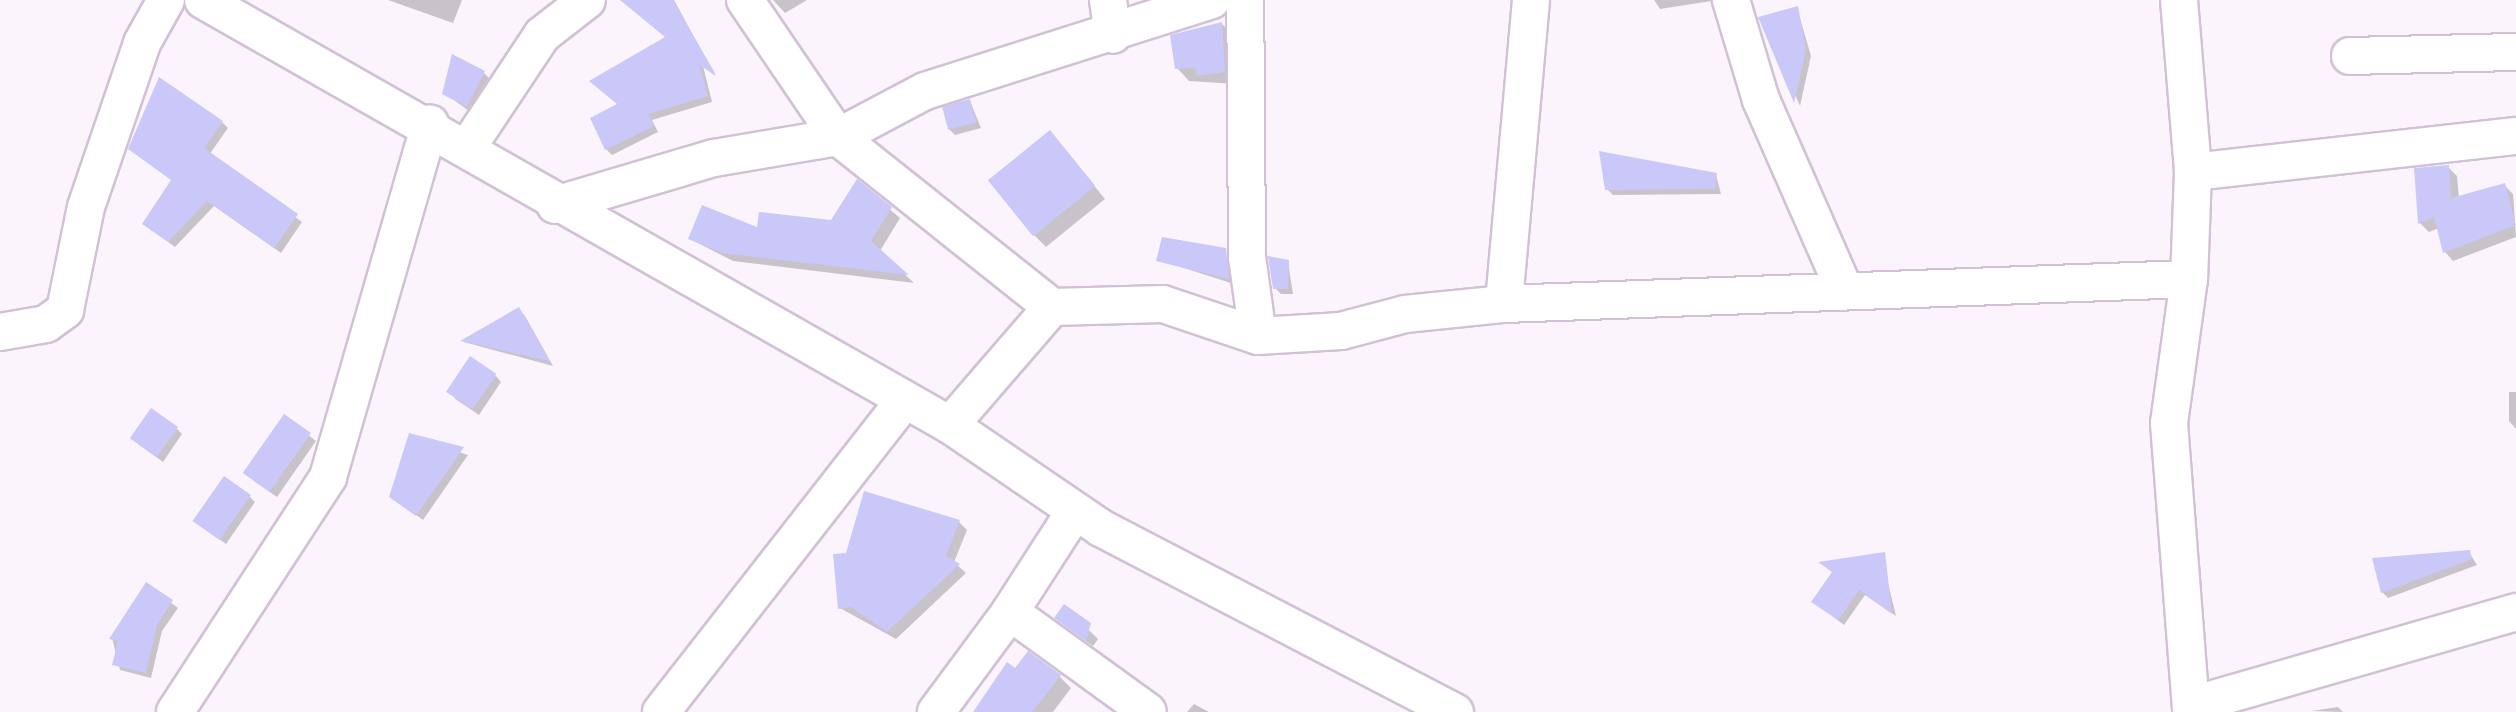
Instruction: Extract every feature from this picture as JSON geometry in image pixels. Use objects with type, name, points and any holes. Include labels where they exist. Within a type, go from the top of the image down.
[{"type":"street","points":[[0,332],[46,324],[65,310],[86,207],[142,43],[166,0]]},
{"type":"street","points":[[203,0],[430,123],[555,205],[950,425],[1075,511],[1455,712]]},
{"type":"street","points":[[467,148],[542,35],[587,0]]},
{"type":"street","points":[[745,0],[838,137],[1052,307],[1163,304],[1258,336],[1341,331],[1405,314],[1504,304],[1844,289],[2189,279]]},
{"type":"street","points":[[555,205],[714,158],[838,137],[925,91],[1111,18],[1212,0]]},
{"type":"street","points":[[1245,0],[1247,257],[1258,336]]},
{"type":"street","points":[[1504,304],[1531,0]]},
{"type":"street","points":[[1731,0],[1761,100],[1844,289]]},
{"type":"street","points":[[2179,0],[2193,172],[2189,279],[2169,423],[2192,708],[2516,612]]},
{"type":"street","points":[[2350,56],[2516,52]]},
{"type":"street","points":[[175,712],[328,477],[430,123]]},
{"type":"street","points":[[2193,172],[2516,136]]},
{"type":"street","points":[[950,425],[1052,307]]},
{"type":"street","points":[[661,712],[905,400]]},
{"type":"street","points":[[936,712],[1010,612],[1075,511]]},
{"type":"street","points":[[1010,612],[1148,712]]},
{"type":"building","points":[[620,0],[673,0],[716,75],[699,65],[708,96],[648,114],[654,126],[605,150],[590,118],[617,104],[589,81],[665,37]]},
{"type":"building","points":[[1798,6],[1806,49],[1794,103],[1758,17]]},
{"type":"building","points":[[1222,22],[1225,72],[1197,76],[1195,68],[1175,69],[1170,35]]},
{"type":"building","points":[[452,54],[485,71],[467,107],[442,94]]},
{"type":"building","points":[[159,77],[223,121],[204,148],[298,214],[274,248],[207,201],[168,242],[142,224],[171,180],[128,149]]},
{"type":"building","points":[[970,99],[976,122],[948,130],[942,107]]},
{"type":"building","points":[[1050,130],[1095,186],[1033,236],[988,180]]},
{"type":"building","points":[[1599,151],[1717,173],[1715,189],[1605,190]]},
{"type":"building","points":[[2449,165],[2451,198],[2505,183],[2516,225],[2443,253],[2434,217],[2418,224],[2414,168]]},
{"type":"building","points":[[857,179],[892,207],[871,241],[909,275],[722,253],[688,239],[702,205],[757,227],[759,212],[831,220]]},
{"type":"building","points":[[1162,237],[1226,248],[1229,279],[1156,261]]},
{"type":"building","points":[[1268,256],[1289,260],[1288,289],[1273,289]]},
{"type":"building","points":[[519,307],[550,361],[460,341]]},
{"type":"building","points":[[470,356],[497,374],[472,410],[446,392]]},
{"type":"building","points":[[151,408],[178,427],[157,457],[130,438]]},
{"type":"building","points":[[284,414],[311,433],[270,492],[243,473]]},
{"type":"building","points":[[409,433],[464,447],[416,516],[389,497]]},
{"type":"building","points":[[224,476],[251,495],[219,540],[192,521]]},
{"type":"building","points":[[864,491],[960,520],[946,556],[960,564],[887,632],[851,607],[838,609],[833,554],[846,553]]},
{"type":"building","points":[[2470,550],[2472,559],[2381,593],[2372,558]]},
{"type":"building","points":[[1885,552],[1892,614],[1859,590],[1838,620],[1811,602],[1832,572],[1818,562]]},
{"type":"building","points":[[146,582],[173,600],[157,625],[146,673],[112,665],[118,641],[109,639]]},
{"type":"building","points":[[1064,604],[1091,623],[1086,641],[1054,618]]},
{"type":"building","points":[[1028,651],[1061,675],[1032,712],[973,712],[1007,662],[1015,668]]}]
